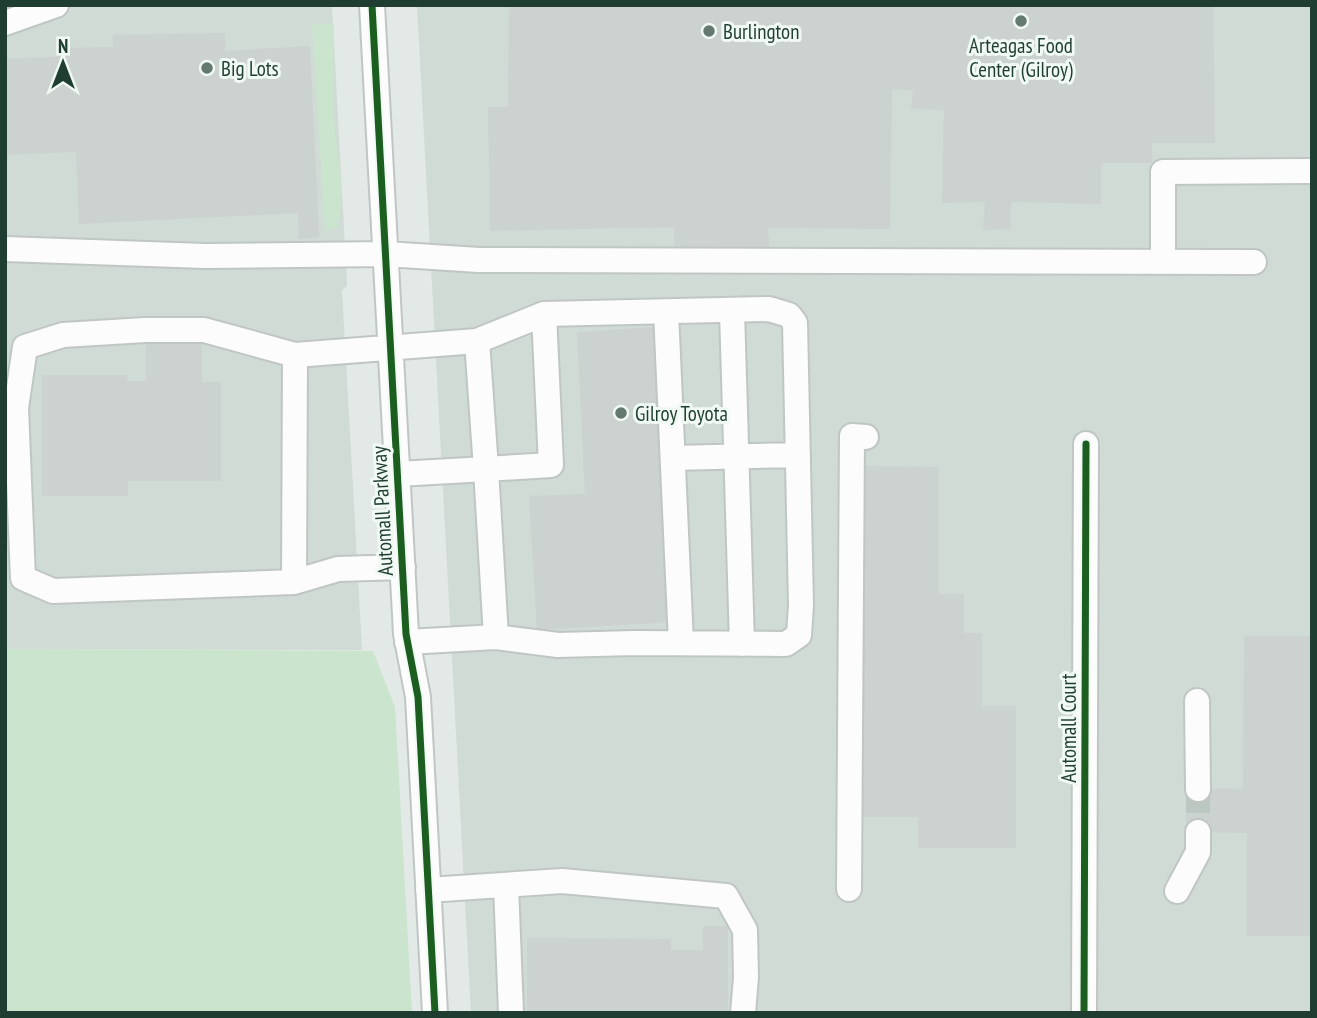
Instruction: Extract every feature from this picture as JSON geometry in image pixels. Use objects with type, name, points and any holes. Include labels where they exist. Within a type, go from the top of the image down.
[{"type":"street","points":[[5,23],[56,5]]},
{"type":"street","name":"Automall Parkway","points":[[372,5],[407,642],[418,697],[435,1013]]},
{"type":"street","points":[[1163,262],[1163,172],[1312,171]]},
{"type":"street","points":[[5,249],[205,256],[386,254],[493,260],[1254,262]]},
{"type":"street","points":[[403,567],[338,569],[294,582],[53,591],[23,578],[16,408],[25,346],[63,335],[204,330],[295,355],[477,341],[544,314],[769,309],[789,315],[795,323],[801,606],[799,635],[786,644],[558,645],[496,637],[407,642]]},
{"type":"street","points":[[732,310],[742,644]]},
{"type":"street","points":[[666,312],[681,643]]},
{"type":"street","points":[[398,474],[551,465],[544,314]]},
{"type":"street","points":[[477,341],[496,637]]},
{"type":"street","points":[[294,582],[295,355]]},
{"type":"street","points":[[849,889],[852,436],[866,437]]},
{"type":"street","name":"Automall Court","points":[[1084,1013],[1086,444]]},
{"type":"street","points":[[673,458],[798,455]]},
{"type":"street","points":[[1197,701],[1198,789]]},
{"type":"street","points":[[1177,891],[1199,852],[1199,832]]},
{"type":"street","points":[[428,890],[562,881],[726,896],[744,930],[746,977],[743,1013]]},
{"type":"street","points":[[506,885],[510,1013]]},
{"type":"shaded area","points":[[5,5],[332,5],[347,286],[342,290],[362,650],[5,649]]},
{"type":"shaded area","points":[[417,5],[1312,5],[1312,1013],[471,1013]]},
{"type":"green space","points":[[312,24],[334,24],[334,118],[341,203],[337,227],[325,231]]},
{"type":"green space","points":[[5,649],[373,651],[395,707],[412,1013],[5,1013]]},
{"type":"building","points":[[509,5],[1213,7],[1215,143],[1152,143],[1152,163],[1101,163],[1101,204],[1011,202],[1011,229],[983,230],[985,202],[942,203],[944,110],[911,109],[913,90],[892,89],[890,229],[768,228],[770,254],[675,256],[674,227],[490,231],[488,107],[508,107]]},
{"type":"building","points":[[225,33],[225,51],[310,46],[319,237],[299,239],[298,213],[79,224],[76,152],[5,155],[5,59],[57,57],[57,48],[113,47],[113,35]]},
{"type":"building","name":"Gilroy Toyota","points":[[655,327],[673,622],[537,630],[529,496],[585,494],[577,332]]},
{"type":"building","points":[[146,344],[202,344],[202,382],[221,382],[221,481],[128,481],[128,496],[42,496],[42,375],[127,375],[127,381],[146,381]]},
{"type":"building","points":[[861,466],[939,467],[939,594],[964,594],[964,633],[982,633],[982,706],[1016,706],[1016,848],[918,848],[918,817],[860,817]]},
{"type":"building","points":[[1244,636],[1312,636],[1312,936],[1247,936],[1247,833],[1186,832],[1186,788],[1243,789]]},
{"type":"building","points":[[703,926],[728,926],[728,1013],[527,1013],[527,938],[671,939],[671,950],[703,950]]},
{"type":"tunnel","points":[[1198,789],[1198,832]]},
{"type":"cycle path","points":[[372,5],[406,634],[418,697],[435,1013]]},
{"type":"cycle path","points":[[1084,1013],[1086,444]]},
{"type":"place","name":"Arteagas Food Center (Gilroy)","points":[[1021,21]]},
{"type":"place","name":"Burlington","points":[[709,31]]},
{"type":"place","name":"Big Lots","points":[[207,68]]},
{"type":"place","name":"Gilroy Toyota","points":[[621,413]]}]
